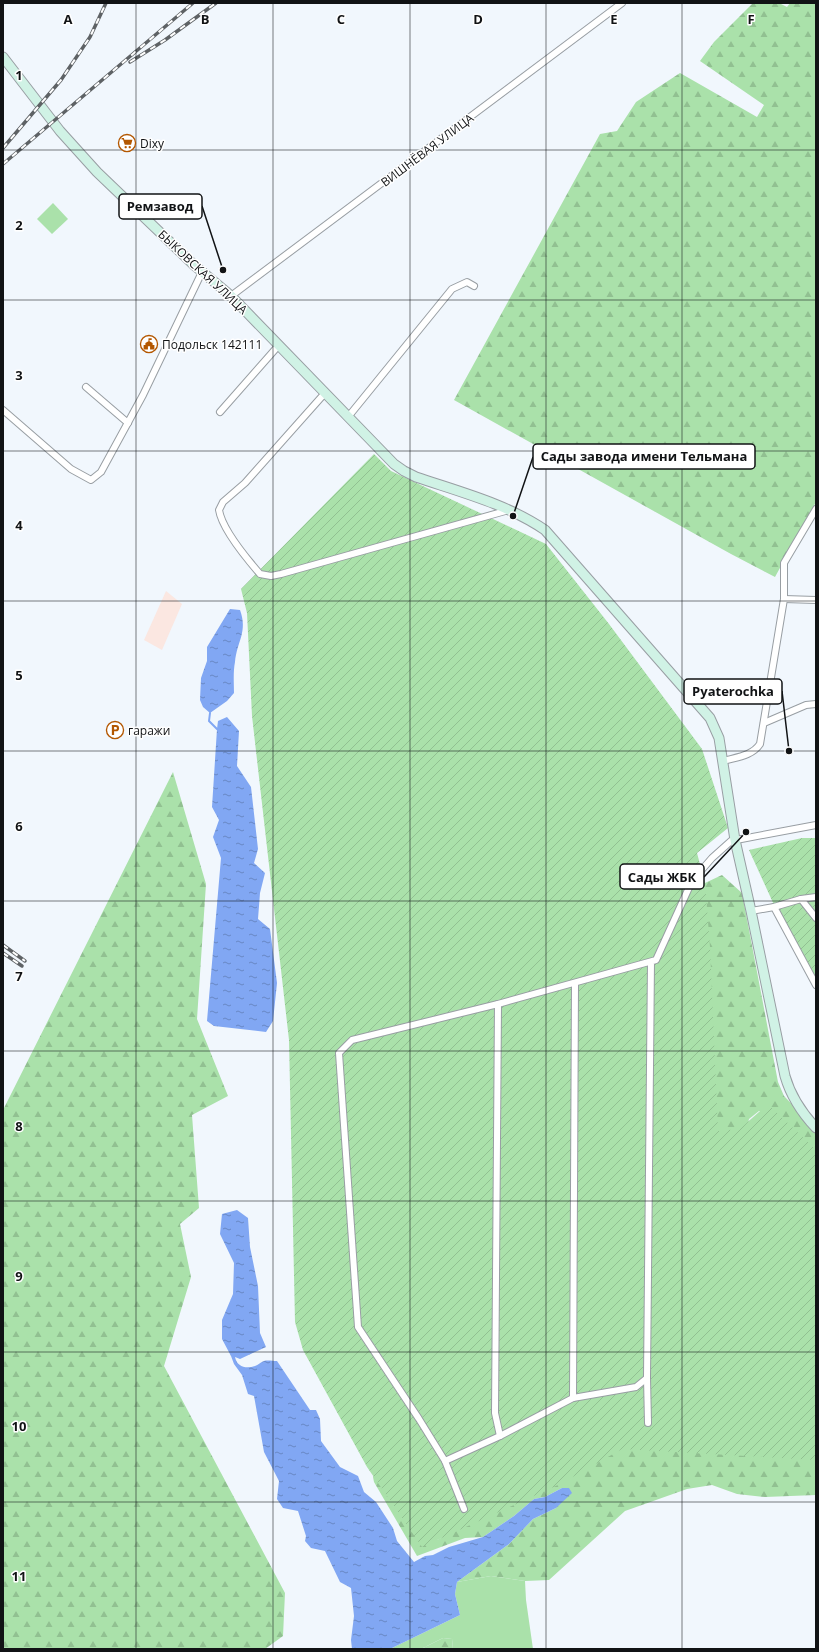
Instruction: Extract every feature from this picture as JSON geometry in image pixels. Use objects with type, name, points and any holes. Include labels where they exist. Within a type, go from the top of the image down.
[{"type":"street","name":"ВИШНЁВАЯ УЛИЦА","points":[[230,296],[622,3]]},
{"type":"street","name":"БЫКОВСКАЯ УЛИЦА","points":[[3,57],[60,131],[88,162],[163,237],[230,296],[394,464],[416,477],[509,510],[532,521],[545,530],[710,718],[719,738],[735,840],[788,1087],[797,1106],[816,1128]]},
{"type":"street","points":[[3,410],[71,469],[91,480],[101,472],[128,423],[202,272]]},
{"type":"street","points":[[348,417],[452,289],[467,282],[474,286]]},
{"type":"street","points":[[220,412],[279,346]]},
{"type":"street","points":[[86,387],[128,423]]},
{"type":"street","points":[[325,393],[245,483],[223,502],[219,510],[222,521],[229,532],[260,574],[271,576],[281,574],[509,510]]},
{"type":"street","points":[[723,761],[755,751],[760,744],[784,599],[784,563],[816,509]]},
{"type":"street","points":[[784,599],[816,600]]},
{"type":"street","points":[[764,723],[806,705],[816,704]]},
{"type":"street","points":[[464,1509],[445,1461],[419,1419],[358,1328],[339,1053],[352,1040],[575,984],[656,960],[692,881],[712,858],[731,841],[816,825]]},
{"type":"street","points":[[751,911],[774,907],[801,898],[816,897]]},
{"type":"street","points":[[801,898],[816,918]]},
{"type":"street","points":[[774,907],[816,986]]},
{"type":"street","points":[[648,1423],[650,962]]},
{"type":"street","points":[[573,1398],[575,984]]},
{"type":"street","points":[[498,1004],[495,1412],[500,1436]]},
{"type":"street","points":[[445,1461],[500,1436],[573,1398],[636,1387],[647,1378]]},
{"type":"shaded area","points":[[166,591],[182,604],[162,650],[144,640]]},
{"type":"green space","points":[[753,3],[779,3],[787,7],[790,3],[816,3],[816,502],[775,577],[454,400],[600,134],[617,131],[636,102],[680,73],[757,117],[764,105],[700,61],[714,42]]},
{"type":"green space","points":[[53,203],[68,219],[52,234],[37,219]]},
{"type":"green space","points":[[374,454],[391,471],[546,544],[609,624],[702,749],[728,828],[697,853],[705,883],[710,947],[718,1131],[740,1129],[768,1104],[816,1150],[816,1460],[622,1449],[560,1484],[422,1547],[367,1467],[303,1350],[295,1322],[289,1040],[252,716],[247,613],[241,589]]},
{"type":"green space","points":[[173,772],[206,884],[197,1019],[228,1096],[192,1115],[199,1208],[180,1224],[191,1277],[164,1366],[285,1593],[283,1636],[265,1649],[3,1649],[3,1110]]},
{"type":"green space","points":[[802,838],[816,838],[816,981],[790,940],[749,850]]},
{"type":"green space","points":[[722,875],[742,893],[778,1082],[784,1096],[816,1129],[816,1153],[776,1115],[759,1111],[749,1119],[685,1419],[702,895],[705,883]]},
{"type":"green space","points":[[628,1440],[816,1453],[816,1495],[765,1497],[737,1494],[712,1485],[687,1489],[625,1511],[549,1580],[525,1581],[491,1576],[457,1582],[509,1544],[533,1519],[556,1508],[562,1488],[545,1497],[534,1499],[514,1516],[483,1537],[465,1538],[417,1556],[374,1482],[373,1477],[377,1472],[425,1538],[437,1540]]},
{"type":"green space","points":[[491,1576],[525,1581],[526,1600],[533,1649],[453,1649],[452,1639],[443,1638],[421,1649],[390,1649],[460,1615],[455,1594],[457,1582]]},
{"type":"green space","points":[[443,1638],[452,1639],[453,1649],[421,1649]]},
{"type":"water","points":[[230,609],[240,610],[243,624],[234,666],[234,693],[227,701],[210,713],[203,707],[200,700],[201,678],[207,661],[207,647]]},
{"type":"water","points":[[227,717],[239,731],[237,766],[251,787],[258,849],[254,863],[265,873],[260,893],[258,919],[270,929],[277,983],[273,1021],[266,1032],[214,1026],[207,1021],[221,858],[213,837],[219,820],[212,807],[217,729],[218,721]]},
{"type":"water","points":[[237,1210],[248,1218],[250,1247],[258,1286],[260,1333],[266,1347],[240,1359],[235,1357],[236,1360],[240,1365],[245,1367],[255,1366],[263,1361],[277,1361],[310,1410],[316,1410],[320,1419],[321,1441],[340,1467],[358,1476],[364,1492],[376,1502],[393,1528],[397,1541],[414,1562],[449,1547],[483,1537],[514,1516],[534,1499],[545,1497],[562,1488],[569,1488],[572,1493],[556,1508],[533,1519],[509,1544],[457,1582],[455,1594],[460,1615],[390,1649],[352,1649],[351,1640],[354,1616],[351,1588],[340,1582],[325,1551],[311,1548],[305,1541],[306,1536],[298,1511],[283,1508],[277,1499],[279,1481],[264,1452],[254,1396],[248,1394],[242,1375],[234,1364],[222,1339],[222,1320],[233,1294],[234,1263],[220,1234],[222,1214]]},
{"type":"waterway","points":[[210,713],[209,721],[217,729]]},
{"type":"railway","points":[[3,148],[61,80],[90,37],[106,3]]},
{"type":"railway","points":[[3,164],[193,3]]},
{"type":"railway","points":[[130,62],[165,40],[216,3]]},
{"type":"railway","points":[[3,945],[25,961]]},
{"type":"railway","points":[[3,953],[22,966]]},
{"type":"place","name":"Dixy","points":[[127,143]]},
{"type":"place","name":"Ремзавод","points":[[223,270]]},
{"type":"place","name":"Подольск 142111","points":[[149,344]]},
{"type":"place","name":"Сады завода имени Тельмана","points":[[513,516]]},
{"type":"place","name":"гаражи","points":[[115,730]]},
{"type":"place","name":"Pyaterochka","points":[[789,751]]},
{"type":"place","name":"Сады ЖБК","points":[[746,832]]}]
